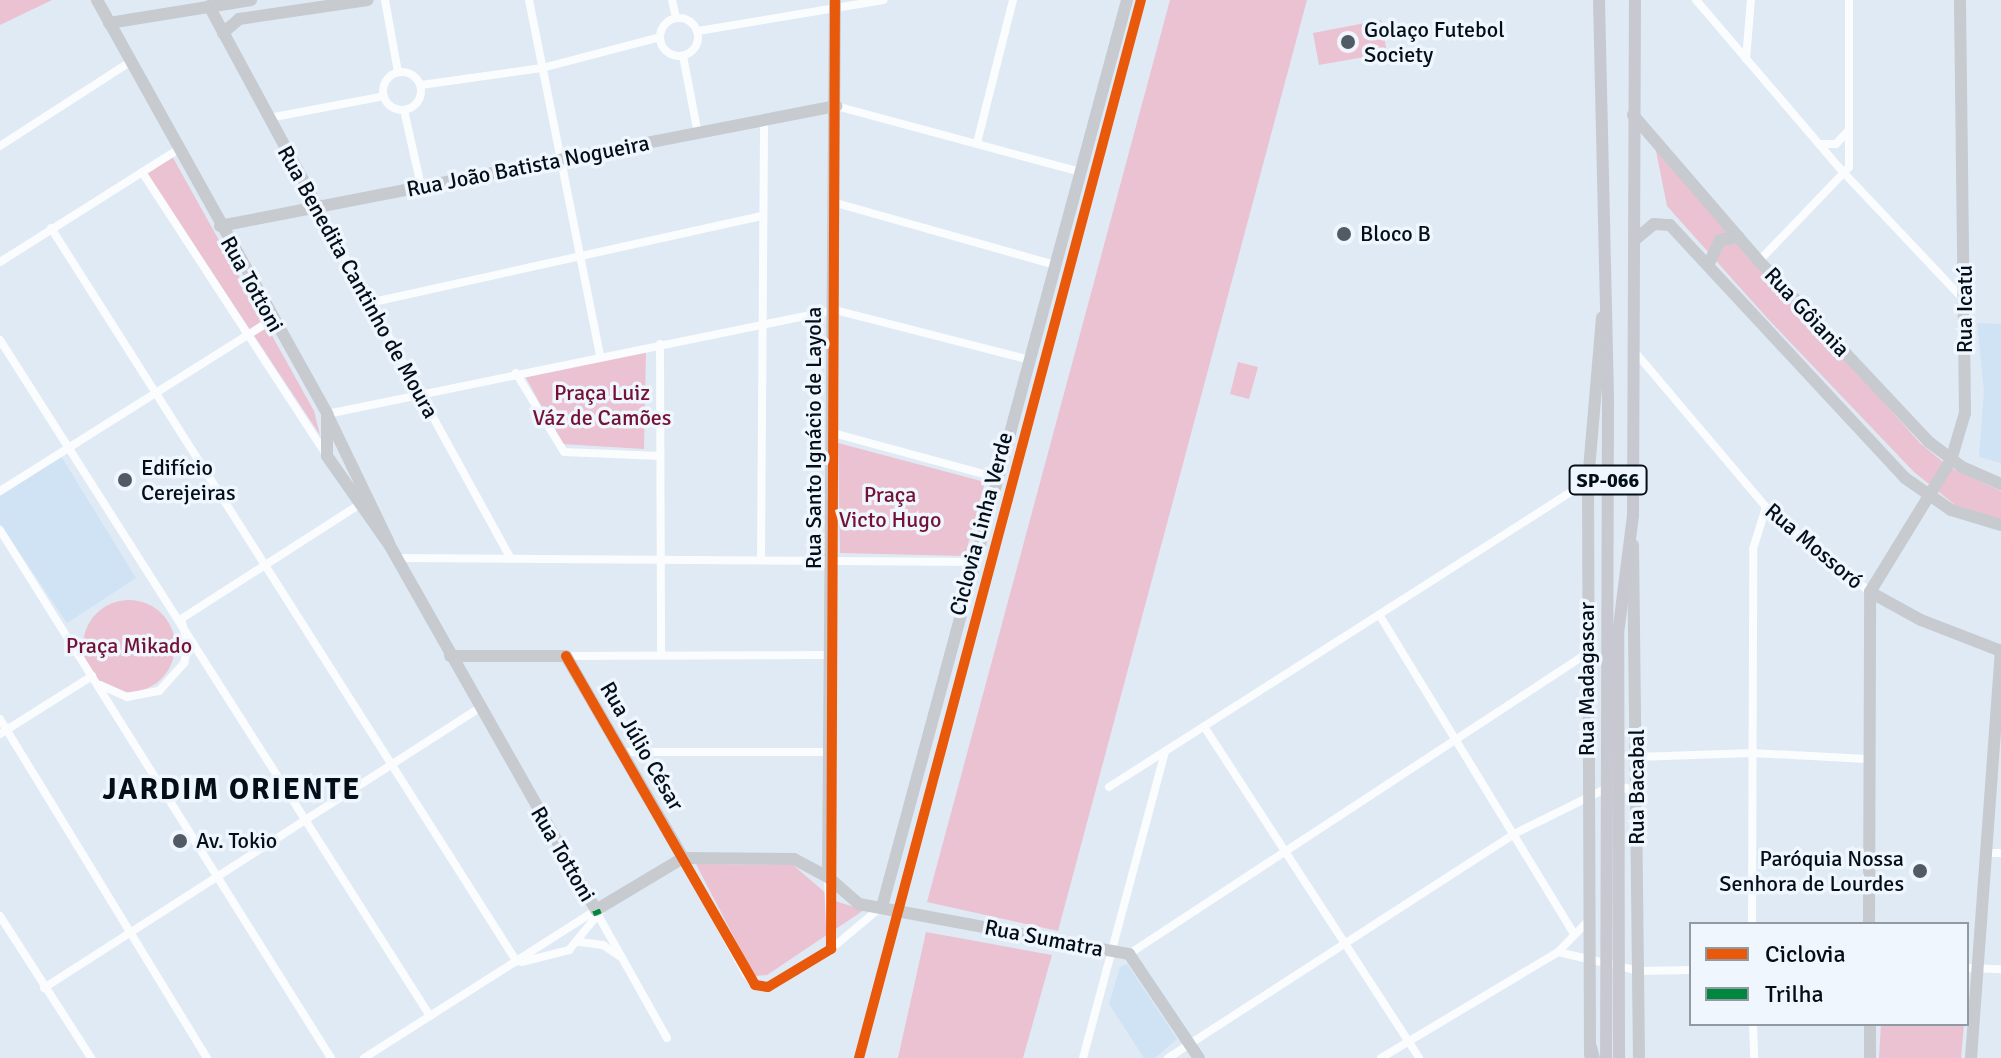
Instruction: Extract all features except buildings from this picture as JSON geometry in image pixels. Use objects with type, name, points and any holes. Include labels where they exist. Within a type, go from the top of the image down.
[{"type":"main road","name":"SP-066","points":[[1599,0],[1608,402],[1614,960],[1619,1058]]},
{"type":"main road","name":"SP-066","points":[[1613,788],[1620,600],[1633,516],[1635,0]]},
{"type":"main road","points":[[1608,402],[1635,402]]},
{"type":"main road","name":"SP-066","points":[[1606,1058],[1614,960]]},
{"type":"street","name":"Rua Tottoni","points":[[97,0],[177,150],[327,414],[370,497],[393,552],[478,709],[600,910],[667,1038]]},
{"type":"street","points":[[109,23],[248,0],[247,17]]},
{"type":"street","points":[[223,33],[233,22],[247,17],[368,0]]},
{"type":"street","points":[[385,0],[398,72]]},
{"type":"street","points":[[529,0],[600,356]]},
{"type":"street","points":[[672,0],[676,18]]},
{"type":"street","points":[[698,31],[835,4],[883,0]]},
{"type":"street","points":[[977,143],[1013,0]]},
{"type":"street","points":[[364,1058],[683,858],[755,985],[768,987],[831,949],[882,907],[1127,0]]},
{"type":"street","points":[[1696,0],[1844,173],[1965,300]]},
{"type":"street","points":[[1746,59],[1751,0]]},
{"type":"street","points":[[1759,261],[1844,173],[1850,157],[1849,0]]},
{"type":"street","name":"Rua Icatú","points":[[1870,592],[1951,460],[1965,413],[1960,0]]},
{"type":"street","name":"Rua Santo Ignácio de Layola","points":[[828,877],[836,203],[835,4]]},
{"type":"street","name":"Rua Benedita Cantinho de Moura","points":[[209,6],[509,556]]},
{"type":"street","points":[[676,18],[690,21],[698,31],[697,46],[683,56],[669,54],[660,37],[666,23],[676,18]]},
{"type":"street","points":[[421,85],[542,68],[660,37]]},
{"type":"street","points":[[683,56],[698,134]]},
{"type":"street","points":[[0,146],[130,62]]},
{"type":"street","points":[[398,72],[413,74],[421,85],[420,99],[404,110],[392,107],[384,96],[385,82],[398,72]]},
{"type":"street","points":[[269,118],[384,96]]},
{"type":"street","points":[[836,106],[1081,172]]},
{"type":"street","name":"Rua João Batista Nogueira","points":[[220,226],[836,106]]},
{"type":"street","points":[[404,110],[421,186]]},
{"type":"street","name":"Rua Gôiania","points":[[1633,115],[1759,261],[1915,429],[1951,460],[2001,484]]},
{"type":"street","points":[[761,558],[760,322],[764,122]]},
{"type":"street","points":[[1818,143],[1836,144],[1848,131]]},
{"type":"street","points":[[0,262],[177,150]]},
{"type":"street","name":"Rua Tottoni","points":[[142,172],[358,505],[393,552]]},
{"type":"street","points":[[836,203],[1055,265]]},
{"type":"street","points":[[369,303],[761,216]]},
{"type":"street","name":"Rua Gôiania","points":[[1636,239],[1654,224],[1670,225],[1881,456],[1927,496],[2001,525]]},
{"type":"street","points":[[51,228],[266,565],[389,766],[517,962]]},
{"type":"street","points":[[1708,265],[1720,240],[1739,237]]},
{"type":"street","name":"Rua Madagascar","points":[[1592,1054],[1586,654],[1588,481],[1604,301]]},
{"type":"street","points":[[327,456],[327,414],[760,322],[835,310],[1030,360]]},
{"type":"street","points":[[0,491],[272,320]]},
{"type":"street","points":[[0,340],[181,619],[430,1016]]},
{"type":"street","points":[[660,344],[661,652]]},
{"type":"street","name":"Rua Mossoró","points":[[1635,352],[1766,507],[1870,592],[1921,620],[2001,651]]},
{"type":"street","points":[[516,373],[564,452],[660,456]]},
{"type":"street","points":[[833,433],[999,478]]},
{"type":"street","points":[[1109,787],[1588,481]]},
{"type":"street","points":[[181,619],[370,497]]},
{"type":"street","points":[[1752,922],[1753,549],[1766,507]]},
{"type":"street","name":"Rua Bacabal","points":[[1633,516],[1639,1058]]},
{"type":"street","points":[[0,530],[331,1058]]},
{"type":"street","points":[[393,552],[977,562]]},
{"type":"street","points":[[1869,922],[1867,759],[1870,592]]},
{"type":"street","points":[[1380,616],[1453,741],[1516,833],[1573,932]]},
{"type":"street","points":[[95,680],[127,697],[159,691],[184,663],[188,645],[181,619]]},
{"type":"street","points":[[1971,1058],[1973,968],[1995,798],[2001,651]]},
{"type":"street","points":[[450,656],[661,652],[832,655]]},
{"type":"street","points":[[1129,954],[1586,654]]},
{"type":"street","name":"Rua Júlio César","points":[[566,656],[625,752],[683,858]]},
{"type":"street","points":[[3,732],[95,680]]},
{"type":"street","points":[[44,988],[478,709]]},
{"type":"street","points":[[0,719],[3,732],[207,1058]]},
{"type":"street","points":[[1205,728],[1419,1058]]},
{"type":"street","points":[[625,752],[830,752]]},
{"type":"street","points":[[1637,757],[1752,753],[1867,759]]},
{"type":"street","points":[[1083,1058],[1165,754]]},
{"type":"street","points":[[1168,1058],[1516,833],[1588,794],[1613,788],[1638,799]]},
{"type":"street","points":[[1986,853],[2001,853]]},
{"type":"street","name":"Rua Sumatra","points":[[683,858],[794,859],[828,877],[859,904],[1129,954],[1199,1058]]},
{"type":"street","points":[[828,877],[831,949]]},
{"type":"street","points":[[517,962],[560,953],[578,942],[600,910]]},
{"type":"street","points":[[0,916],[91,1058]]},
{"type":"street","points":[[1381,1058],[1558,952],[1573,932],[1592,917]]},
{"type":"street","points":[[555,937],[560,953]]},
{"type":"street","points":[[1614,960],[1639,939]]},
{"type":"street","points":[[578,942],[603,945],[625,960]]},
{"type":"street","points":[[1558,952],[1614,960],[1639,971],[1689,970]]},
{"type":"street","points":[[1973,968],[2001,969]]},
{"type":"street","points":[[1753,1026],[1754,1058]]},
{"type":"street","points":[[1870,1026],[1870,1058]]},
{"type":"shaded area","points":[[1977,323],[2001,324],[2001,463],[1979,457],[1984,391]]},
{"type":"shaded area","points":[[61,456],[136,578],[67,623],[0,524],[0,496]]},
{"type":"shaded area","points":[[1127,964],[1177,1039],[1155,1058],[1144,1058],[1109,1004],[1120,967]]},
{"type":"green space","points":[[0,0],[52,0],[0,25]]},
{"type":"green space","points":[[1170,0],[1307,0],[1058,931],[927,902]]},
{"type":"green space","points":[[1381,20],[1387,53],[1319,65],[1313,33]]},
{"type":"green space","points":[[1655,146],[1920,443],[1949,467],[2001,491],[2001,520],[1955,505],[1914,472],[1769,320],[1667,206]]},
{"type":"green space","points":[[172,156],[314,411],[320,435],[146,173]]},
{"type":"green space","name":"Praça Luiz Váz de Camões","points":[[646,351],[644,449],[562,444],[525,376]]},
{"type":"green space","points":[[1238,362],[1258,367],[1249,399],[1230,394]]},
{"type":"green space","name":"Praça Victo Hugo","points":[[838,443],[985,482],[965,556],[840,553]]},
{"type":"green space","name":"Praça Mikado","points":[[129,600],[146,604],[161,614],[171,629],[175,646],[171,663],[161,678],[146,688],[129,692],[112,688],[97,678],[87,663],[83,646],[87,629],[97,614],[112,604]]},
{"type":"green space","points":[[696,864],[793,865],[835,901],[864,910],[767,975],[754,976]]},
{"type":"green space","points":[[926,932],[1052,955],[1023,1058],[898,1058]]},
{"type":"green space","points":[[1881,1026],[1964,1026],[1961,1058],[1879,1058]]},
{"type":"marked path","points":[[596,910],[598,915]]},
{"type":"cycle path","points":[[566,656],[755,985],[768,987],[831,949],[835,0]]},
{"type":"cycle path","name":"Ciclovia Linha Verde","points":[[859,1058],[1141,0]]},
{"type":"place","name":"Golaço Futebol Society","points":[[1348,42]]},
{"type":"place","name":"Bloco B","points":[[1344,234]]},
{"type":"place","name":"Edifício Cerejeiras","points":[[125,480]]},
{"type":"place","name":"Av. Tokio","points":[[180,841]]},
{"type":"place","name":"Paróquia Nossa Senhora de Lourdes","points":[[1920,871]]},
{"type":"district","name":"JARDIM ORIENTE","points":[[232,790]]}]
